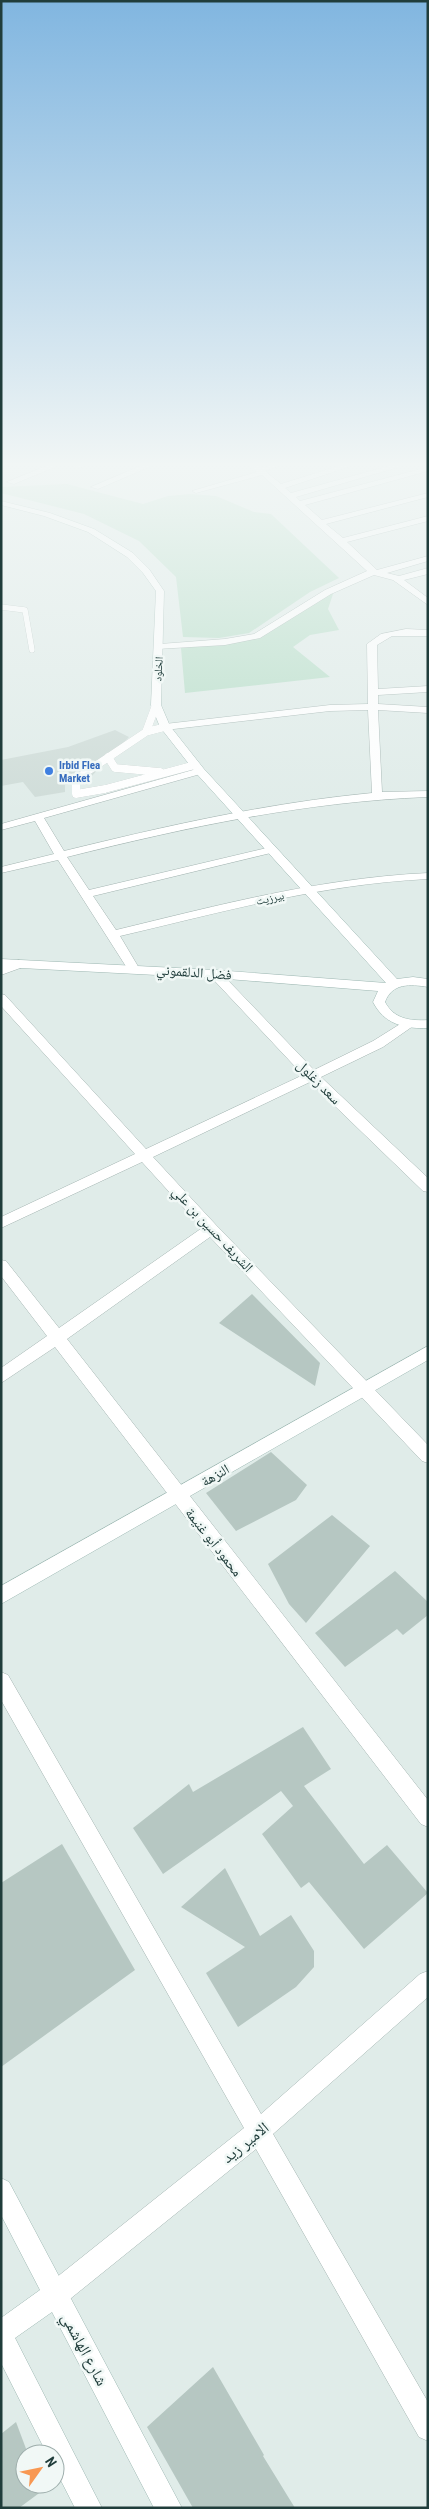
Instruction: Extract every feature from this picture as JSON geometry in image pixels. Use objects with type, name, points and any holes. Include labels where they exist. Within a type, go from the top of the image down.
[{"type":"street","name":"الخلود","points":[[153,581],[160,591],[160,647],[156,705],[164,727],[197,768],[240,814],[390,986]]},
{"type":"street","points":[[160,647],[225,642],[257,636],[320,596],[354,581]]},
{"type":"street","points":[[402,581],[415,588],[427,601]]},
{"type":"street","points":[[408,632],[428,622]]},
{"type":"street","points":[[377,794],[372,707],[372,644],[384,636],[408,632],[428,633]]},
{"type":"street","points":[[372,692],[428,689]]},
{"type":"street","points":[[164,727],[274,714],[372,707],[428,710]]},
{"type":"street","points":[[1,827],[197,768]]},
{"type":"street","points":[[1,870],[240,814],[294,804],[377,794],[428,794]]},
{"type":"street","points":[[38,817],[59,857],[114,934],[133,968]]},
{"type":"street","points":[[86,894],[271,850]]},
{"type":"street","name":"بيرزيت","points":[[114,934],[306,890],[376,878],[428,876]]},
{"type":"street","name":"فضل الدلقموني","points":[[1,963],[133,968],[390,986],[415,981],[428,983]]},
{"type":"street","points":[[1,971],[19,964]]},
{"type":"street","name":"سعد زغلول","points":[[215,974],[312,1076],[428,1187]]},
{"type":"street","points":[[390,986],[380,994],[379,1002],[382,1009],[393,1019],[410,1024],[428,1024]]},
{"type":"street","name":"الشريف حسين بن علي","points":[[1,998],[146,1155],[211,1229],[428,1456]]},
{"type":"street","points":[[1,1223],[378,1044],[410,1024]]},
{"type":"street","points":[[1,1377],[211,1229]]},
{"type":"street","name":"محمود أبو غنيمة","points":[[1,1265],[428,1817]]},
{"type":"street","name":"النزهة","points":[[1,1596],[428,1352]]},
{"type":"street","points":[[1,1681],[428,2428]]},
{"type":"street","name":"الامير زيد","points":[[1,2334],[56,2294],[258,2132],[428,1982]]},
{"type":"street","name":"شارع الهاشمي","points":[[1,2190],[169,2508]]},
{"type":"street","points":[[1,2334],[89,2508]]},
{"type":"lane","points":[[1,608],[25,610],[32,650]]},
{"type":"lane","points":[[146,732],[156,705]]},
{"type":"lane","points":[[164,727],[146,732],[76,779],[76,794],[197,768]]},
{"type":"lane","points":[[108,758],[115,768],[168,773]]},
{"type":"shaded area","name":"Irbid Flea Market","points":[[115,730],[129,737],[87,781],[65,785],[65,792],[35,797],[23,782],[1,786],[1,760],[68,747]]},
{"type":"green space","points":[[176,581],[333,581],[310,592],[249,633],[219,638],[183,637]]},
{"type":"green space","points":[[334,591],[328,609],[339,630],[310,635],[293,647],[330,677],[185,693],[181,648],[257,636]]},
{"type":"building","points":[[252,1294],[320,1363],[315,1386],[219,1323]]},
{"type":"building","points":[[271,1452],[307,1485],[296,1500],[236,1531],[206,1493]]},
{"type":"building","points":[[332,1515],[370,1546],[306,1623],[289,1604],[268,1564]]},
{"type":"building","points":[[395,1571],[428,1602],[428,1615],[403,1635],[397,1629],[345,1667],[315,1633]]},
{"type":"building","points":[[303,1727],[331,1769],[304,1786],[364,1864],[387,1845],[428,1893],[364,1949],[309,1882],[301,1888],[262,1834],[293,1806],[281,1791],[163,1874],[133,1828],[189,1784],[193,1792]]},
{"type":"building","points":[[62,1844],[135,1970],[1,2067],[1,1883]]},
{"type":"building","points":[[225,1868],[260,1936],[291,1915],[314,1951],[314,1967],[296,1987],[238,2027],[206,1973],[245,1947],[181,1907]]},
{"type":"building","points":[[213,2367],[263,2456],[295,2508],[193,2508],[147,2427]]},
{"type":"building","points":[[16,2422],[24,2444],[15,2444],[15,2494],[38,2494],[19,2508],[1,2508],[1,2434]]},
{"type":"place","name":"Irbid Flea Market","points":[[49,771]]}]
